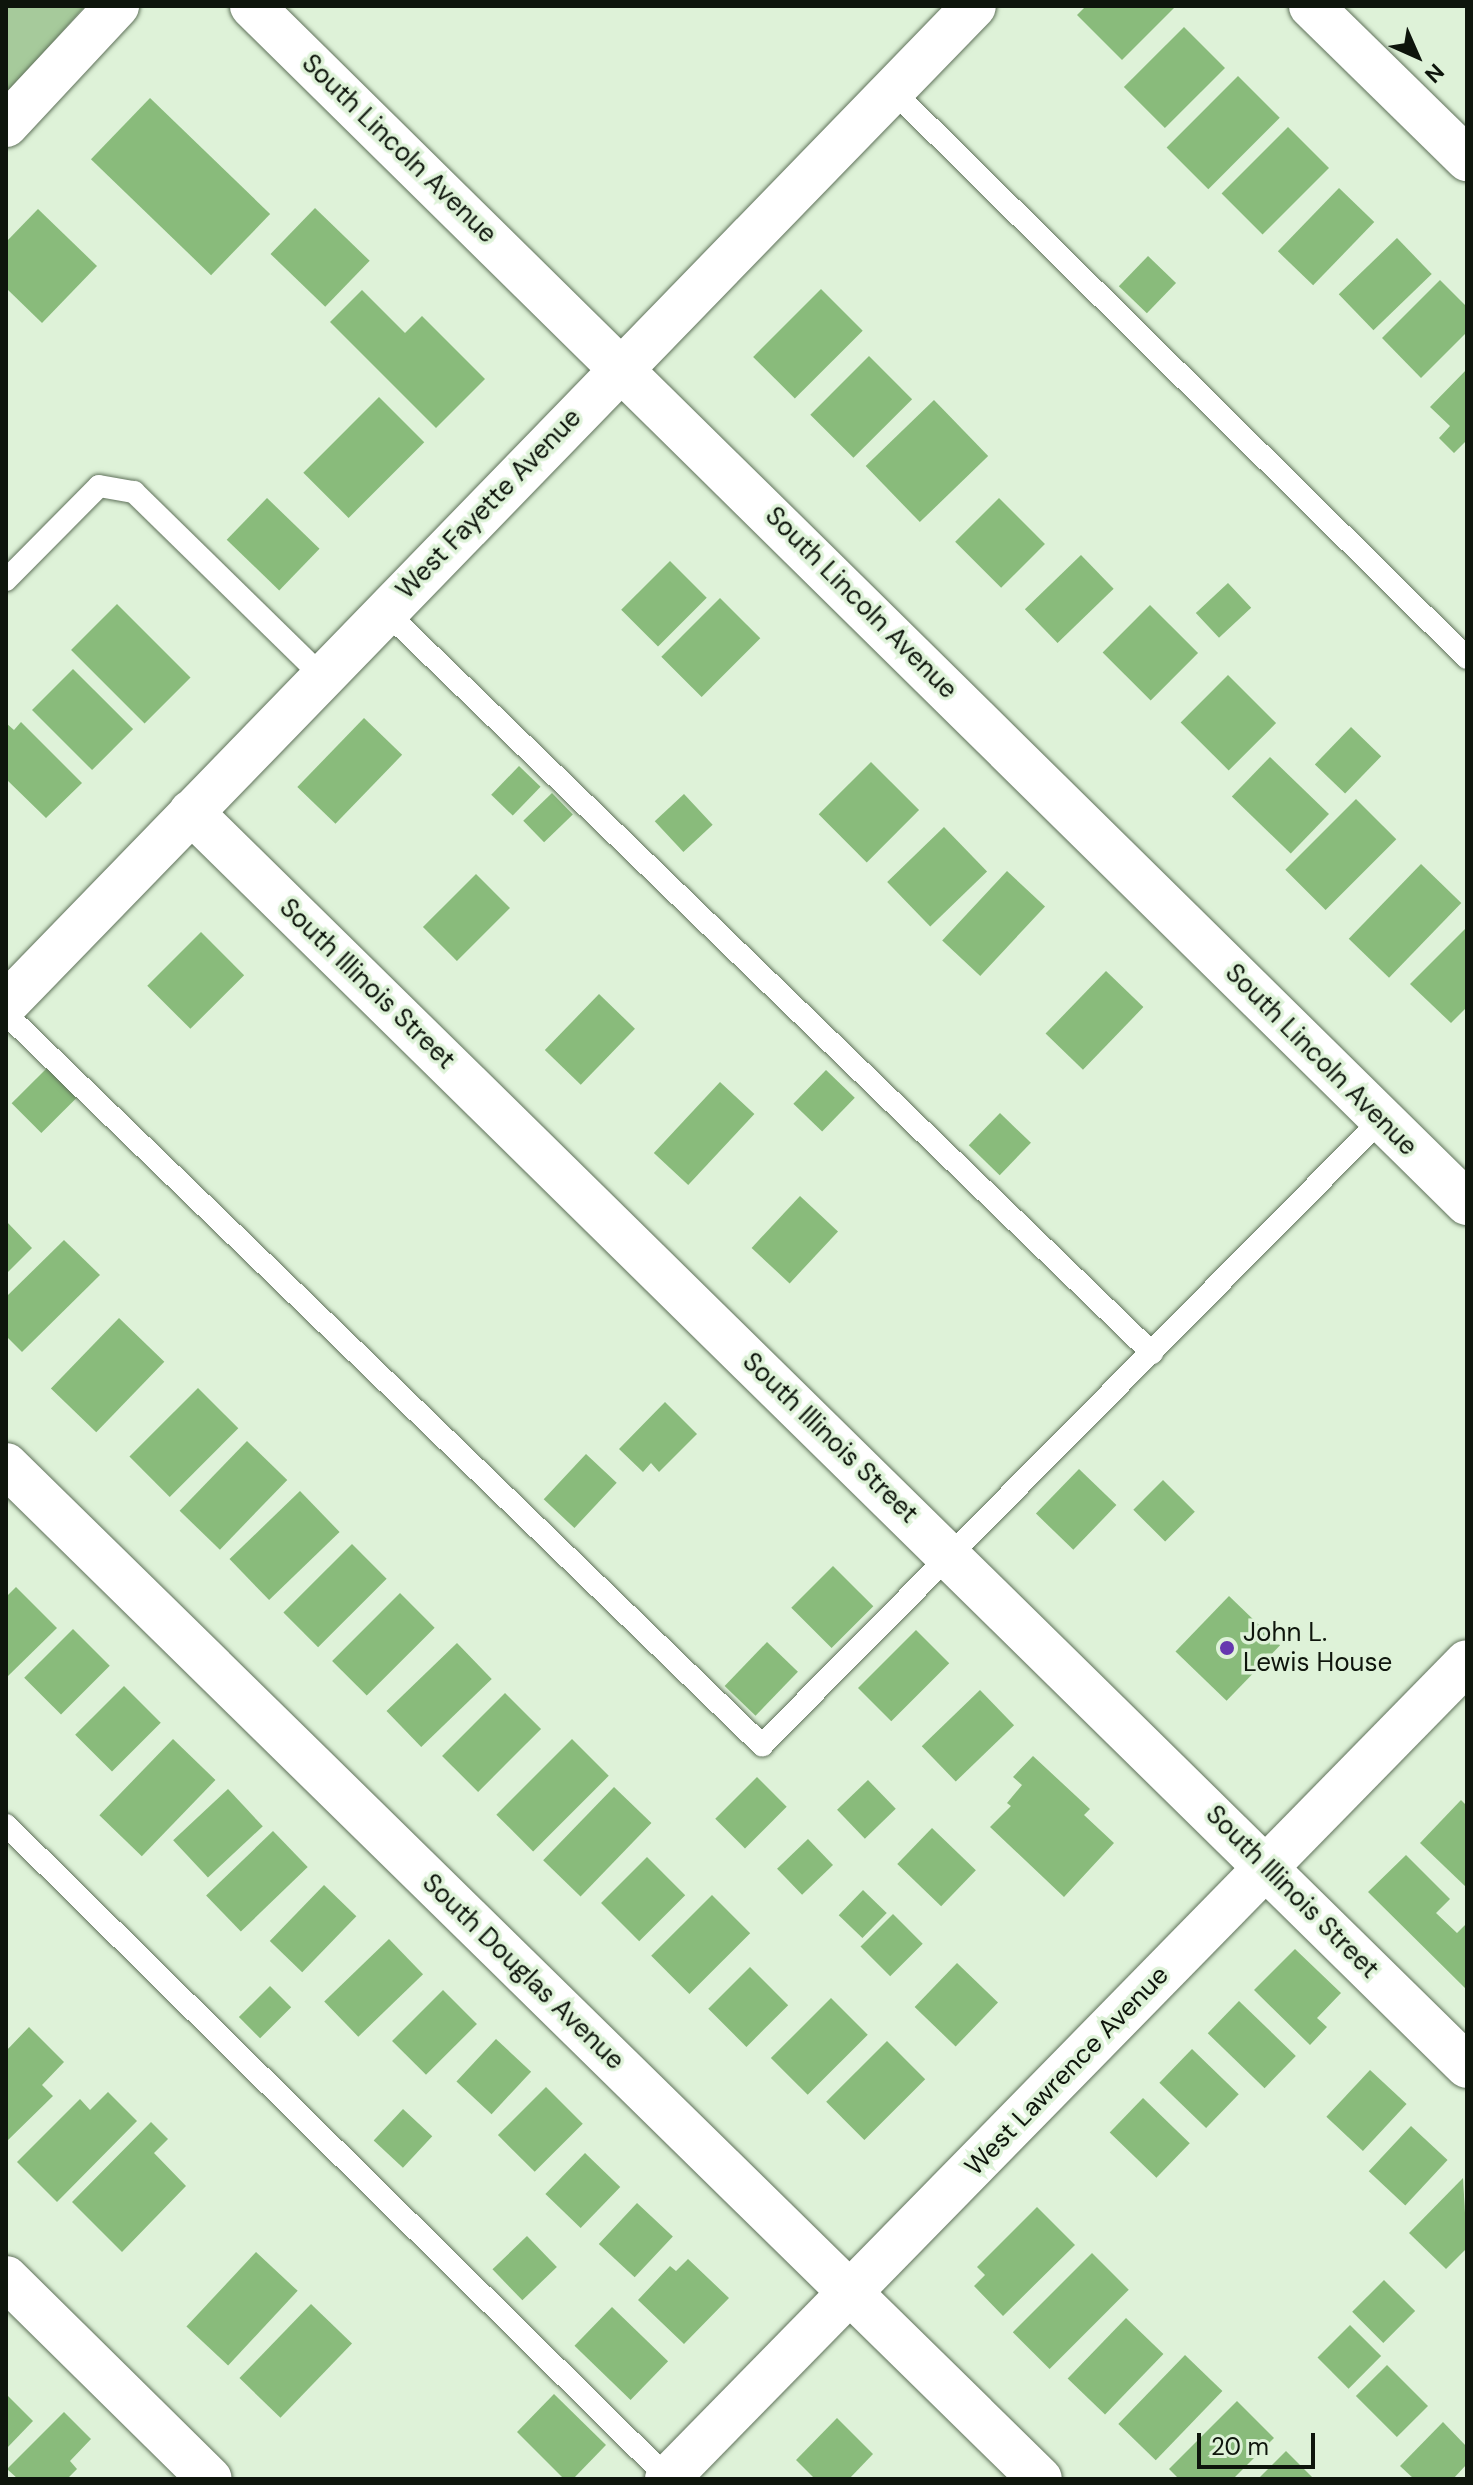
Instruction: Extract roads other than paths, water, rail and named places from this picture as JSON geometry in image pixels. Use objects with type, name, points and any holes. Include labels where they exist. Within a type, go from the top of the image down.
[{"type":"street","points":[[6,125],[117,6]]},
{"type":"street","name":"South Lincoln Avenue","points":[[252,6],[621,365],[1467,1203]]},
{"type":"street","name":"West Fayette Avenue","points":[[6,1004],[621,365],[974,6]]},
{"type":"street","points":[[1311,6],[1467,159]]},
{"type":"street","name":"South Illinois Street","points":[[191,812],[1268,1867],[1467,2066]]},
{"type":"street","name":"South Douglas Avenue","points":[[6,1465],[1040,2479]]},
{"type":"street","name":"West Lawrence Avenue","points":[[667,2479],[1467,1662]]},
{"type":"street","points":[[6,2278],[210,2479]]},
{"type":"lane","points":[[892,90],[1467,658]]},
{"type":"lane","points":[[6,580],[99,486],[134,492],[323,677]]},
{"type":"lane","points":[[386,612],[1152,1353]]},
{"type":"lane","points":[[6,1014],[762,1745],[952,1558],[1381,1120]]},
{"type":"lane","points":[[6,1825],[667,2479]]},
{"type":"place","name":"John L. Lewis House","points":[[1227,1648]]}]
